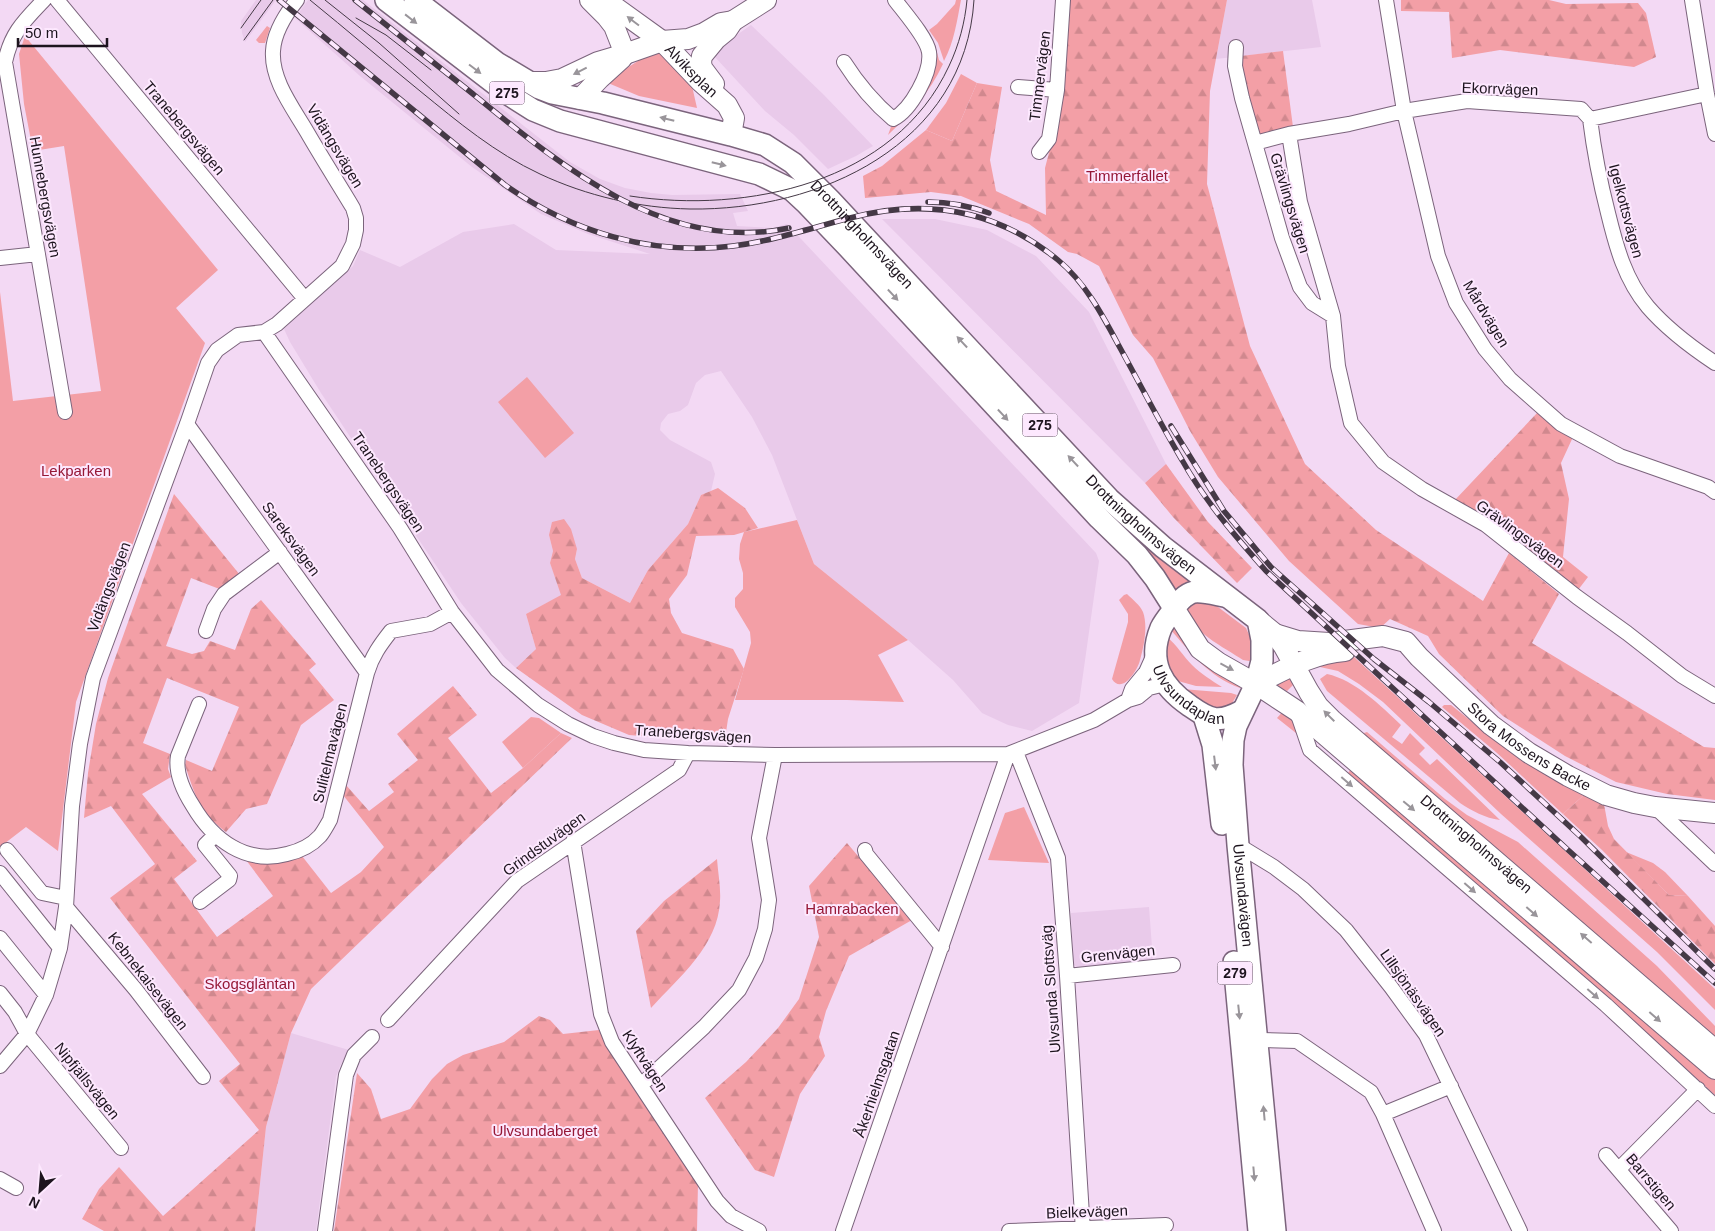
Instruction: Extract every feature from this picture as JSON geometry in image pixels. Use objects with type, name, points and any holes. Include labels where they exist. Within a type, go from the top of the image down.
[{"type":"main road","name":"Drottningholmsvägen","points":[[386,0],[511,96],[547,117],[636,143],[759,174],[792,190],[854,253],[1099,518],[1137,555],[1156,578],[1200,649],[1219,663],[1256,684],[1297,711],[1715,1069]]},
{"type":"main road","name":"Drottningholmsvägen","points":[[415,0],[498,63],[527,82],[552,93],[731,135],[765,145],[792,163],[830,200],[1109,499],[1163,547],[1227,597]]},
{"type":"main road","points":[[590,0],[614,26],[625,54]]},
{"type":"main road","points":[[605,0],[662,41],[688,39],[721,22],[733,21]]},
{"type":"main road","points":[[727,105],[707,76],[701,62],[707,48],[727,30],[733,21],[766,0]]},
{"type":"main road","name":"Alviksplan","points":[[527,82],[546,82],[562,79],[598,62],[662,41],[701,82],[727,105],[734,118],[731,135]]},
{"type":"main road","name":"Alviksplan","points":[[580,99],[625,54]]},
{"type":"main road","points":[[580,99],[580,112],[587,128],[594,124],[606,123],[628,126],[710,146],[720,146],[726,143],[731,135]]},
{"type":"main road","name":"Drottningholmsvägen","points":[[1099,518],[1112,539],[1158,598],[1163,613],[1159,638]]},
{"type":"main road","points":[[1159,638],[1174,608],[1194,592],[1205,592],[1227,597],[1258,620]]},
{"type":"main road","name":"Drottningholmsvägen","points":[[1258,620],[1275,634],[1318,706],[1332,720],[1715,1050]]},
{"type":"main road","name":"Ulvsundaplan","points":[[1159,638],[1157,662],[1165,684],[1173,694],[1204,716],[1222,720],[1242,711],[1256,684],[1263,650],[1258,620]]},
{"type":"main road","name":"Stora Mossens Backe","points":[[1275,634],[1298,641],[1329,643],[1383,636],[1406,642],[1419,657],[1491,725],[1529,753],[1568,776],[1606,795],[1655,807],[1715,813]]},
{"type":"main road","name":"Stora Mossens Backe","points":[[1295,665],[1332,652],[1386,647],[1419,657]]},
{"type":"main road","points":[[1256,684],[1295,665]]},
{"type":"main road","name":"Ulvsundavägen","points":[[1242,711],[1234,734],[1232,752],[1238,845],[1275,1231]]},
{"type":"main road","name":"Ulvsundavägen","points":[[1204,716],[1213,745],[1226,857],[1259,1231]]},
{"type":"street","name":"Hunnebergsvägen","points":[[44,0],[18,27],[8,46],[5,62],[65,412]]},
{"type":"street","name":"Tranebergsvägen","points":[[58,0],[305,299]]},
{"type":"street","name":"Vidängsvägen","points":[[1,1063],[27,1034],[46,995],[60,948],[66,902],[72,806],[80,744],[93,678],[208,363],[217,350],[238,335],[264,332],[277,324],[342,266],[348,257],[356,230],[356,218],[353,208],[287,97],[273,65],[274,41],[285,15],[297,0]]},
{"type":"street","points":[[844,62],[859,85],[875,104],[894,119],[900,115],[920,88],[927,68],[929,52],[918,28],[894,0]]},
{"type":"street","name":"Timmervägen","points":[[1039,152],[1049,139],[1057,90],[1063,0]]},
{"type":"street","name":"Mårdvägen","points":[[1386,0],[1404,112],[1438,256],[1456,303],[1485,349],[1510,379],[1561,424],[1620,456],[1713,486]]},
{"type":"street","points":[[1692,0],[1715,134]]},
{"type":"street","name":"Grävlingsvägen","points":[[1236,47],[1235,66],[1282,238],[1300,287],[1312,303],[1333,316]]},
{"type":"street","points":[[1018,87],[1057,90]]},
{"type":"street","points":[[1590,119],[1707,94]]},
{"type":"street","name":"Ekorrvägen","points":[[1289,134],[1468,102],[1581,109],[1590,119]]},
{"type":"street","name":"Igelkottsvägen","points":[[1590,119],[1597,166],[1616,243],[1627,275],[1647,306],[1685,342],[1715,363]]},
{"type":"street","name":"Grävlingsvägen","points":[[1255,143],[1289,134],[1300,202],[1333,316],[1338,366],[1351,423],[1384,462],[1422,489],[1486,525],[1682,676],[1715,696]]},
{"type":"street","points":[[0,258],[38,254]]},
{"type":"street","name":"Tranebergsvägen","points":[[264,332],[400,528],[452,612],[497,670],[538,705],[568,724],[614,743],[644,750],[688,753],[775,755],[1012,753],[1094,720],[1128,700],[1138,697],[1148,688],[1165,684]]},
{"type":"street","name":"Sareksvägen","points":[[187,424],[367,673]]},
{"type":"street","points":[[206,631],[214,609],[224,594],[280,552]]},
{"type":"street","name":"Sulitelmavägen","points":[[199,704],[177,762],[181,782],[188,799],[215,835],[246,854],[266,858],[292,853],[309,846],[320,835],[330,820],[367,673],[371,659],[379,646],[391,631],[430,624],[452,612]]},
{"type":"street","name":"Tranebergsvägen","points":[[1128,700],[1132,689],[1146,672],[1159,638]]},
{"type":"street","points":[[1297,711],[1310,750],[1606,1005],[1715,1106]]},
{"type":"street","name":"Grindstuvägen","points":[[388,1020],[517,881],[679,770],[688,753]]},
{"type":"street","name":"Åkerhielmsgatan","points":[[843,1231],[1012,753]]},
{"type":"street","name":"Ulvsunda Slottsväg","points":[[1012,753],[1058,858],[1083,1230]]},
{"type":"street","points":[[641,1085],[704,1027],[739,990],[756,958],[766,929],[769,900],[759,838],[775,755]]},
{"type":"street","name":"Stora Mossens Backe","points":[[1655,807],[1715,864]]},
{"type":"street","points":[[200,902],[229,880],[230,876],[205,845],[215,835]]},
{"type":"street","name":"Klyftvägen","points":[[574,841],[602,1014],[612,1042],[717,1201],[731,1216],[759,1231]]},
{"type":"street","name":"Lillsjönäsvägen","points":[[1238,845],[1274,867],[1303,889],[1346,930],[1391,987],[1426,1036],[1520,1231]]},
{"type":"street","points":[[7,850],[42,894],[66,902]]},
{"type":"street","points":[[865,850],[866,854],[942,948]]},
{"type":"street","points":[[0,873],[60,948]]},
{"type":"street","name":"Kebnekaisevägen","points":[[66,902],[203,1077]]},
{"type":"street","points":[[0,938],[46,995]]},
{"type":"street","name":"Grenvägen","points":[[1067,976],[1173,965]]},
{"type":"street","points":[[0,993],[15,1012],[27,1034]]},
{"type":"street","name":"Nipfjällsvägen","points":[[27,1034],[121,1148]]},
{"type":"street","points":[[325,1231],[346,1075],[354,1055],[372,1037]]},
{"type":"street","points":[[1258,1040],[1296,1041],[1370,1092],[1383,1114],[1434,1231]]},
{"type":"street","points":[[1383,1114],[1451,1086]]},
{"type":"street","points":[[1619,1169],[1698,1089]]},
{"type":"street","name":"Barrstigen","points":[[1606,1155],[1670,1231]]},
{"type":"street","points":[[0,1179],[16,1188]]},
{"type":"street","name":"Bielkevägen","points":[[1009,1231],[1083,1230],[1166,1225]]},
{"type":"shaded area","points":[[256,0],[276,0],[245,42],[241,21]]},
{"type":"shaded area","points":[[308,0],[363,0],[570,162],[600,179],[625,188],[651,193],[672,195],[740,194],[748,211],[733,213],[737,226],[773,228],[787,224],[1096,553],[1099,561],[1079,703],[1032,731],[1008,725],[982,713],[953,680],[908,640],[814,564],[772,455],[752,417],[721,371],[705,375],[696,383],[688,405],[680,411],[668,414],[661,423],[660,430],[670,440],[711,462],[715,474],[711,491],[701,495],[688,524],[648,570],[630,603],[582,578],[575,559],[577,549],[549,535],[553,551],[550,563],[562,595],[526,614],[536,649],[516,668],[505,658],[461,603],[321,393],[284,329],[353,266],[360,250],[400,267],[463,232],[514,224],[556,250],[650,254],[588,234],[541,214],[472,167],[360,76],[295,18]]},
{"type":"shaded area","points":[[1227,0],[1312,0],[1321,47],[1216,59]]},
{"type":"shaded area","points":[[751,25],[824,95],[873,146],[828,169],[794,135],[765,111],[714,56],[731,39]]},
{"type":"shaded area","points":[[882,219],[935,219],[987,230],[1036,256],[1089,312],[1166,464],[1145,483]]},
{"type":"shaded area","points":[[1149,907],[1153,961],[1077,967],[1073,964],[1071,913]]},
{"type":"shaded area","points":[[291,1033],[349,1050],[336,1077],[316,1231],[255,1231],[266,1127]]},
{"type":"green space","points":[[956,0],[961,0],[958,16],[953,39],[944,61],[938,43],[929,30],[955,4]]},
{"type":"green space","name":"Timmerfallet","points":[[1068,0],[1227,0],[1210,91],[1207,184],[1250,346],[1305,464],[1376,530],[1483,601],[1509,553],[1559,594],[1532,643],[1704,747],[1715,748],[1715,800],[1667,794],[1616,782],[1565,756],[1503,716],[1439,654],[1428,636],[1390,619],[1380,628],[1358,624],[1289,561],[1218,477],[1190,431],[1153,358],[1133,335],[1099,266],[1077,254],[1068,252],[1029,224],[961,196],[931,192],[865,198],[863,176],[882,166],[926,130],[952,141],[977,83],[1002,87],[990,160],[996,191],[1046,215],[1045,168],[1052,141]]},
{"type":"green space","points":[[1401,0],[1549,0],[1566,4],[1638,3],[1646,13],[1656,57],[1634,67],[1500,50],[1452,58],[1449,12],[1401,11]]},
{"type":"green space","points":[[267,26],[270,28],[265,43],[259,43],[256,40]]},
{"type":"green space","points":[[923,28],[935,45],[939,60],[943,64],[919,102],[888,135],[892,124],[923,93]]},
{"type":"green space","name":"Lekparken","points":[[25,36],[218,270],[176,308],[205,343],[76,702],[58,851],[26,827],[0,847],[0,292],[13,401],[101,391],[64,146],[33,151],[24,104],[19,54]]},
{"type":"green space","points":[[1283,51],[1293,127],[1259,136],[1240,65],[1241,56]]},
{"type":"green space","points":[[649,54],[664,54],[692,86],[697,108],[639,96],[608,83],[608,80]]},
{"type":"green space","points":[[961,74],[977,83],[952,141],[926,130],[946,103]]},
{"type":"green space","points":[[527,377],[574,433],[545,458],[498,402]]},
{"type":"green space","points":[[1537,413],[1573,437],[1561,463],[1569,499],[1563,557],[1588,577],[1578,590],[1493,518],[1454,501]]},
{"type":"green space","points":[[1166,464],[1208,522],[1252,568],[1237,583],[1173,517],[1145,483]]},
{"type":"green space","points":[[718,488],[745,508],[758,528],[734,535],[696,536],[687,575],[669,599],[671,613],[682,633],[733,649],[744,669],[728,719],[725,739],[677,739],[629,735],[582,715],[516,668],[536,649],[526,614],[561,595],[550,563],[553,551],[549,535],[552,522],[564,519],[571,529],[577,549],[575,559],[582,578],[630,603],[648,570],[688,524],[701,495]]},
{"type":"green space","name":"Skogsgläntan","points":[[174,494],[240,575],[222,590],[191,578],[166,646],[192,654],[204,651],[210,641],[235,650],[251,609],[261,600],[316,664],[309,670],[334,700],[301,725],[267,804],[246,809],[226,832],[217,825],[199,802],[185,765],[186,760],[212,771],[239,707],[167,678],[143,743],[170,754],[168,769],[171,777],[142,794],[197,861],[174,879],[217,937],[273,896],[246,860],[274,862],[302,856],[331,893],[361,872],[384,847],[343,795],[346,785],[369,811],[394,792],[388,784],[418,760],[397,734],[453,686],[477,715],[448,738],[491,793],[523,768],[561,733],[572,738],[311,989],[291,1033],[266,1127],[255,1231],[104,1231],[82,1219],[99,1189],[119,1167],[163,1216],[259,1130],[219,1081],[240,1064],[110,898],[155,864],[111,806],[84,818],[88,773],[96,724],[108,678]]},
{"type":"green space","points":[[797,520],[814,564],[908,640],[878,655],[904,702],[735,700],[751,643],[750,632],[735,607],[735,598],[743,589],[743,573],[739,559],[740,544],[744,532]]},
{"type":"green space","points":[[1120,522],[1191,579],[1175,595],[1118,524]]},
{"type":"green space","points":[[1127,594],[1143,612],[1145,636],[1139,664],[1133,675],[1125,683],[1120,684],[1112,679],[1128,622],[1128,614],[1119,600]]},
{"type":"green space","points":[[1206,598],[1246,628],[1251,639],[1252,660],[1243,660],[1207,636],[1191,621],[1187,613],[1186,604]]},
{"type":"green space","points":[[1173,619],[1242,685],[1240,688],[1219,678],[1193,655],[1170,629]]},
{"type":"green space","points":[[1167,637],[1195,668],[1222,687],[1196,686],[1178,681],[1176,685],[1164,655]]},
{"type":"green space","points":[[1354,657],[1715,989],[1715,1010],[1657,952],[1501,814],[1383,702],[1338,671],[1320,667],[1319,664]]},
{"type":"green space","points":[[1291,671],[1297,681],[1287,691],[1276,686]]},
{"type":"green space","points":[[1327,674],[1348,682],[1376,702],[1401,725],[1392,737],[1402,744],[1410,733],[1425,748],[1419,754],[1430,765],[1437,759],[1500,820],[1479,814],[1460,803],[1327,691],[1320,679]]},
{"type":"green space","points":[[1182,689],[1237,695],[1231,705],[1215,709],[1181,691]]},
{"type":"green space","points":[[1444,705],[1451,705],[1495,740],[1585,794],[1563,814],[1497,753],[1442,707]]},
{"type":"green space","points":[[1286,708],[1306,741],[1277,718]]},
{"type":"green space","points":[[531,717],[539,718],[561,733],[523,768],[502,742]]},
{"type":"green space","points":[[1367,732],[1445,799],[1467,815],[1518,842],[1657,966],[1715,1026],[1715,1040],[1365,738],[1364,733]]},
{"type":"green space","points":[[1351,769],[1715,1079],[1715,1095],[1609,999],[1348,773]]},
{"type":"green space","points":[[1585,794],[1604,804],[1608,826],[1614,839],[1669,895],[1688,896],[1715,926],[1715,964],[1602,850],[1563,814]]},
{"type":"green space","points":[[1024,807],[1049,863],[988,860],[1005,813]]},
{"type":"green space","name":"Hamrabacken","points":[[847,843],[912,920],[849,956],[826,1011],[819,1037],[825,1056],[800,1094],[774,1177],[755,1170],[705,1098],[746,1062],[778,1028],[799,999],[819,937],[809,886]]},
{"type":"green space","points":[[1626,852],[1653,863],[1665,872],[1688,896],[1669,895]]},
{"type":"green space","points":[[717,859],[720,901],[718,917],[712,932],[695,960],[651,1008],[636,931],[664,901]]},
{"type":"green space","name":"Ulvsundaberget","points":[[539,1016],[550,1020],[563,1034],[599,1030],[698,1183],[697,1231],[334,1231],[357,1073],[371,1089],[381,1119],[410,1109],[432,1079],[447,1064],[463,1055],[504,1042]]},
{"type":"tram line","points":[[241,28],[261,0]]},
{"type":"tram line","points":[[244,40],[273,0]]},
{"type":"tram line","points":[[310,0],[463,125],[492,147],[523,166],[576,189],[614,199],[652,206],[690,209],[739,207],[788,198],[834,182],[877,160],[914,130],[944,94],[965,51],[974,0]]},
{"type":"tram line","points":[[325,0],[379,43],[459,114]]},
{"type":"tram line","points":[[630,196],[675,200],[722,200],[768,194],[813,182],[855,163],[893,138],[925,106],[953,58],[965,17],[967,0]]},
{"type":"tram line","points":[[356,18],[386,35],[431,70]]},
{"type":"railway","points":[[279,0],[505,185],[557,216],[585,228],[613,237],[642,243],[702,248],[748,244],[878,212],[933,209],[959,212],[985,219],[1010,229],[1034,243],[1068,269],[1093,300],[1200,490],[1266,571],[1715,983]]},
{"type":"railway","points":[[355,0],[542,149],[579,175],[618,198],[659,216],[701,228],[744,233],[789,228]]},
{"type":"railway","points":[[928,202],[959,205],[989,213]]},
{"type":"railway","points":[[1171,426],[1224,511],[1271,567],[1374,659],[1429,702],[1500,762],[1580,836],[1715,969]]}]
